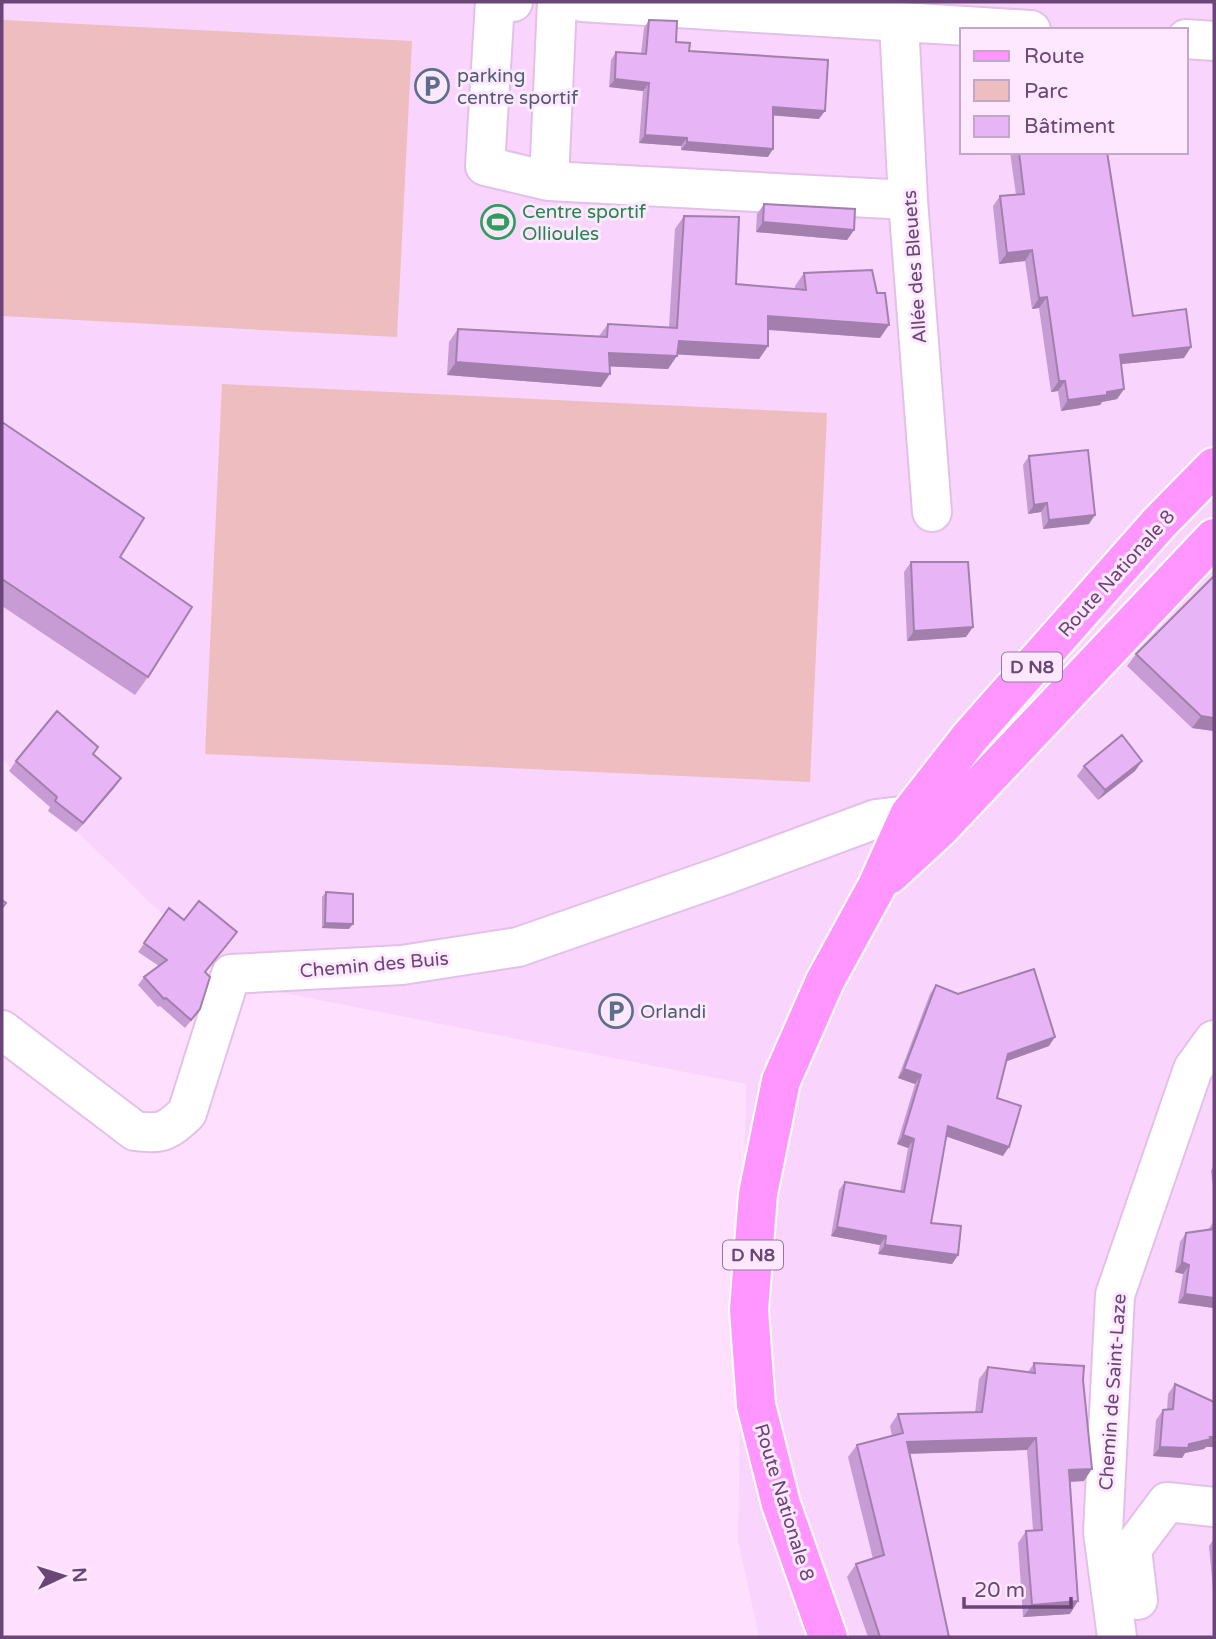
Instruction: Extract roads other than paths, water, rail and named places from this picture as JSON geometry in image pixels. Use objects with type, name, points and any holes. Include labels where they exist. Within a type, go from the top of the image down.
[{"type":"main road","name":"Route Nationale 8","points":[[828,1637],[781,1504],[756,1405],[749,1310],[758,1194],[781,1081],[825,981],[877,886],[909,815],[979,727],[1159,523],[1214,467]]},
{"type":"main road","name":"Route Nationale 8","points":[[877,886],[940,828],[1214,538]]},
{"type":"street","points":[[513,2],[495,2],[485,166],[549,181],[908,200]]},
{"type":"street","points":[[549,181],[558,2]]},
{"type":"street","points":[[582,2],[998,28]]},
{"type":"street","name":"Allée des Bleuets","points":[[899,22],[908,200],[932,512]]},
{"type":"street","points":[[1188,39],[1214,41]]},
{"type":"street","name":"Chemin des Buis","points":[[2,1030],[135,1131],[156,1134],[172,1127],[187,1113],[231,974],[402,965],[518,947],[876,819],[909,815]]},
{"type":"street","name":"Chemin de Saint-Laze","points":[[1117,1637],[1103,1532],[1115,1295],[1193,1069],[1214,1040]]},
{"type":"street","points":[[1142,1637],[1132,1549],[1167,1502],[1214,1507]]},
{"type":"place","name":"parking centre sportif","points":[[432,86]]},
{"type":"place","name":"Centre sportif Ollioules","points":[[498,222]]},
{"type":"place","name":"Orlandi","points":[[616,1011]]}]
